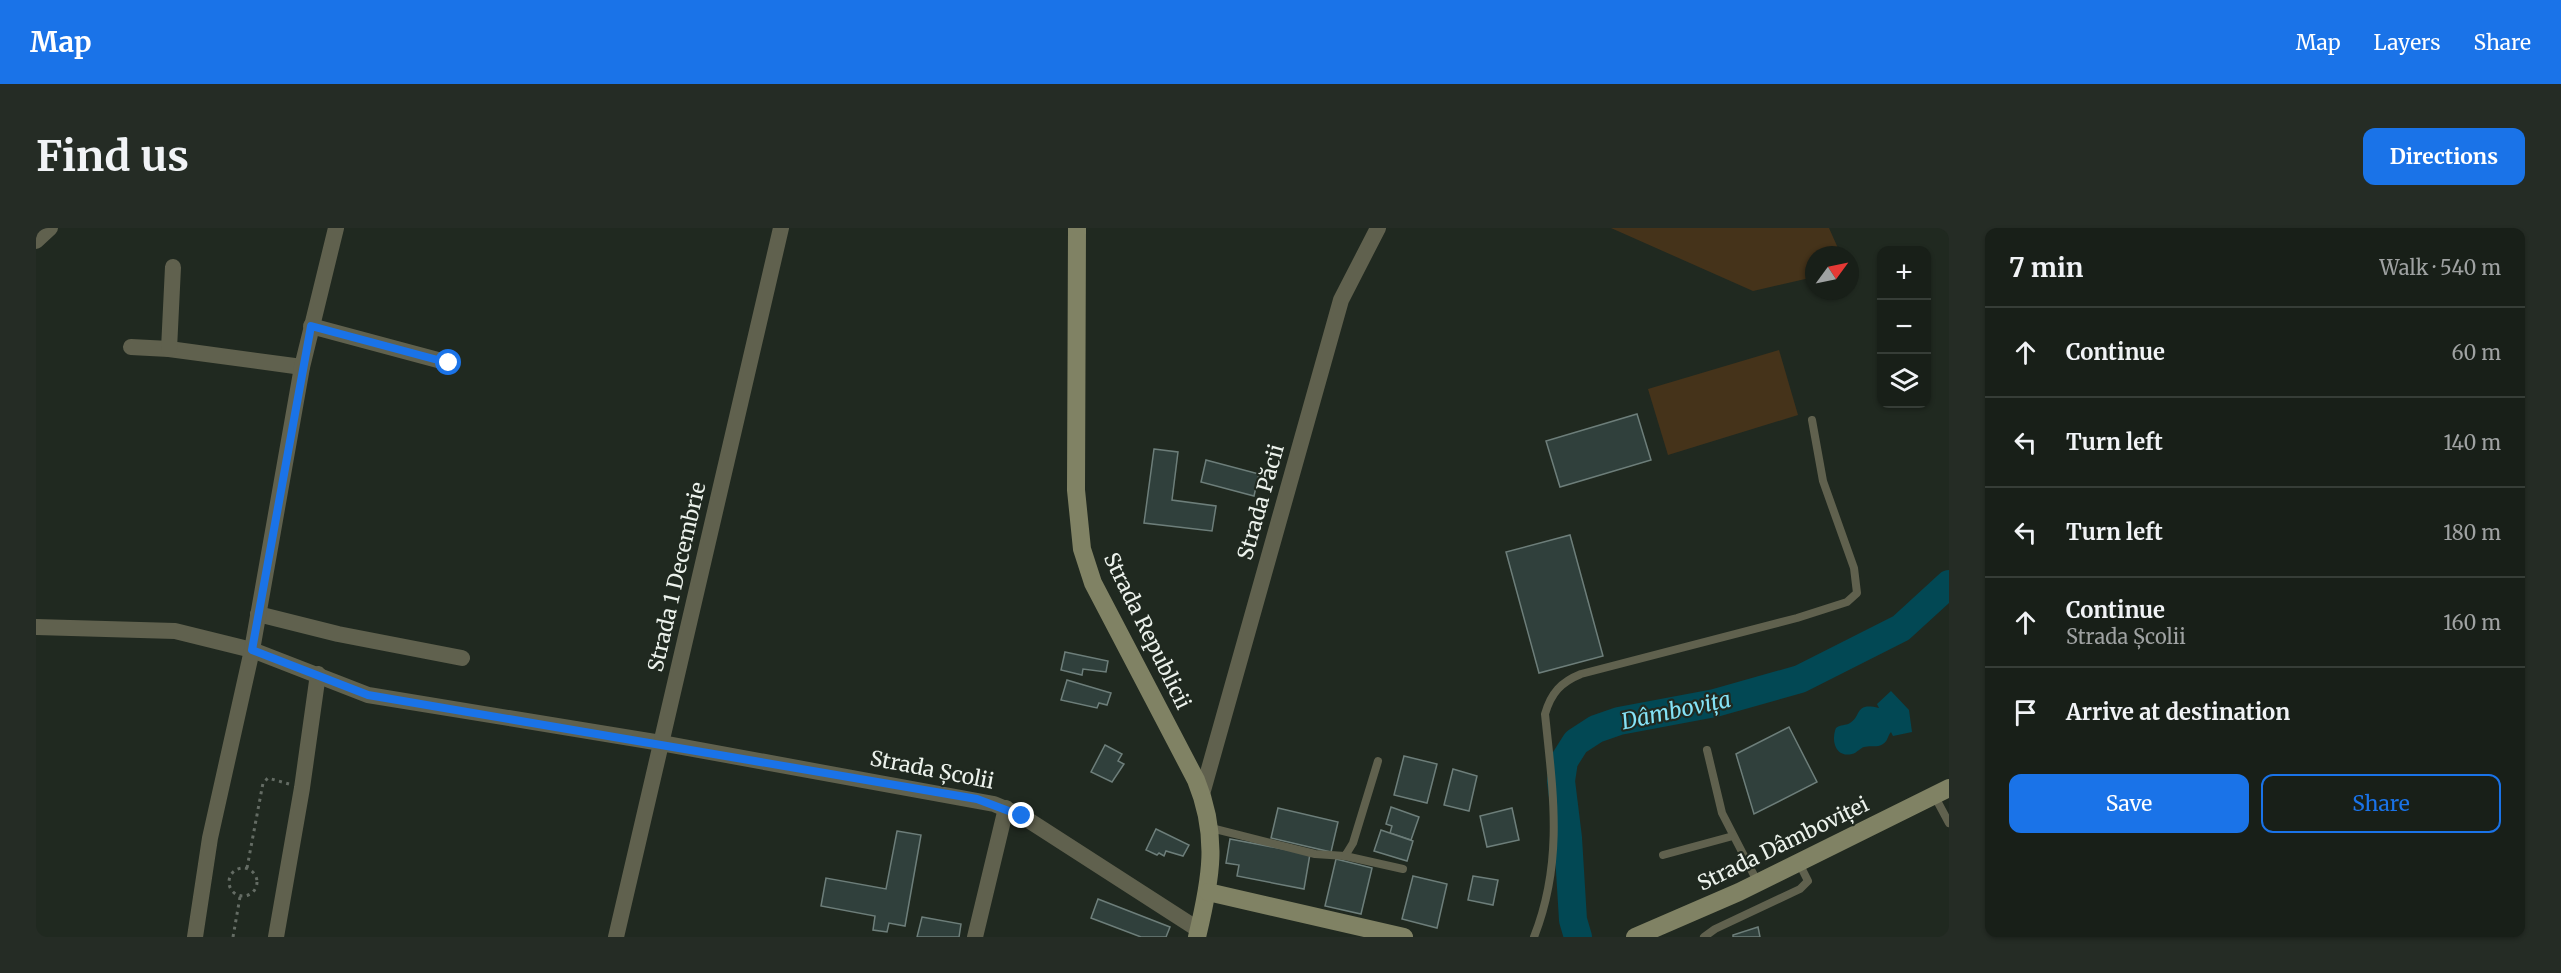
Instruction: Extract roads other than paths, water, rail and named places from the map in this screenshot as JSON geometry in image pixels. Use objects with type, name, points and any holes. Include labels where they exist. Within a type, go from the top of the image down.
[{"type":"main road","name":"Strada Republicii","points":[[1077,228],[1076,490],[1082,549],[1093,584],[1202,794],[1211,828],[1211,866],[1208,892],[1198,933]]},
{"type":"main road","name":"Strada Dâmboviței","points":[[1635,937],[1758,883],[1941,791]]},
{"type":"main road","points":[[1208,892],[1404,937]]},
{"type":"street","points":[[36,241],[50,228]]},
{"type":"street","points":[[195,937],[210,838],[252,650],[302,367],[336,228]]},
{"type":"street","name":"Strada 1 Decembrie","points":[[616,937],[781,228]]},
{"type":"street","name":"Strada Păcii","points":[[1202,794],[1341,300],[1378,228]]},
{"type":"street","points":[[169,349],[173,267]]},
{"type":"street","points":[[311,326],[449,363]]},
{"type":"street","points":[[131,347],[169,349],[302,367]]},
{"type":"street","points":[[258,614],[338,634],[462,658]]},
{"type":"street","name":"Strada Școlii","points":[[36,627],[175,631],[252,650],[368,695],[977,799],[1006,808],[1198,933]]},
{"type":"street","points":[[276,937],[302,788],[318,674]]},
{"type":"street","points":[[975,937],[1006,808]]},
{"type":"lane","points":[[1534,937],[1543,915],[1553,873],[1556,814],[1545,714],[1549,698],[1559,686],[1581,674],[1797,618],[1847,602],[1857,593],[1854,568],[1823,481],[1812,420]]},
{"type":"lane","points":[[1707,750],[1722,813],[1758,883]]},
{"type":"lane","points":[[1345,856],[1353,843],[1378,762]]},
{"type":"lane","points":[[1941,791],[1949,823]]},
{"type":"lane","points":[[1211,828],[1315,854],[1345,856],[1403,869]]},
{"type":"lane","points":[[1663,855],[1733,836]]},
{"type":"lane","points":[[1704,937],[1714,929],[1800,889],[1808,881],[1799,863]]},
{"type":"water","points":[[1891,691],[1909,710],[1912,732],[1893,736],[1891,732],[1883,744],[1864,747],[1852,754],[1846,755],[1838,751],[1834,743],[1836,728],[1854,720],[1862,708],[1879,708],[1877,704]]},
{"type":"waterway","name":"Dâmbovița","points":[[1578,937],[1573,920],[1568,838],[1561,781],[1564,761],[1576,742],[1596,729],[1619,721],[1715,703],[1800,679],[1901,628],[1949,584]]}]
